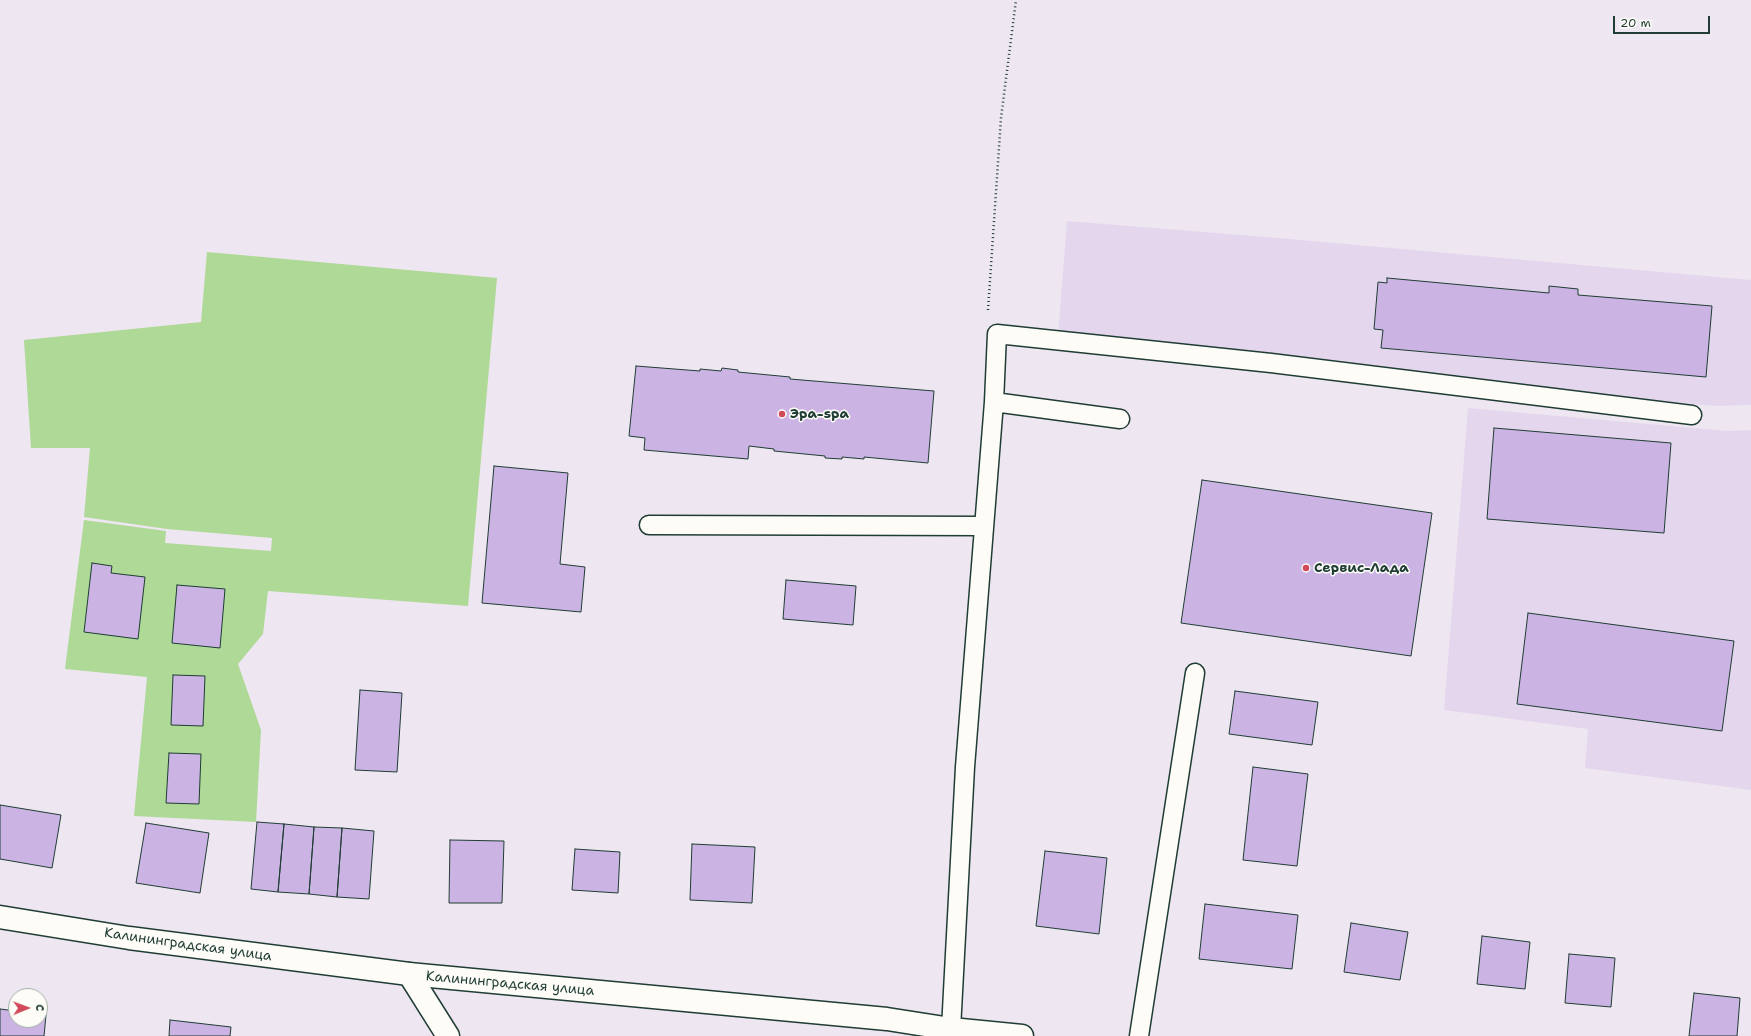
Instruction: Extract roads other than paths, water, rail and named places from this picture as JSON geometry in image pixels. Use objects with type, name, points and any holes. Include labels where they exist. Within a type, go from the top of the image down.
[{"type":"street","name":"Калининградская улица","points":[[0,917],[129,938],[409,974],[887,1019],[951,1029],[1022,1036]]},
{"type":"street","points":[[409,974],[448,1036]]},
{"type":"lane","points":[[951,1029],[965,766],[994,402],[997,334],[1271,363],[1692,415]]},
{"type":"lane","points":[[994,402],[1120,419]]},
{"type":"lane","points":[[649,525],[984,526]]},
{"type":"lane","points":[[1140,1036],[1195,673]]},
{"type":"place","name":"Эра-spa","points":[[782,414]]},
{"type":"place","name":"Сервис-Лада","points":[[1306,568]]}]
